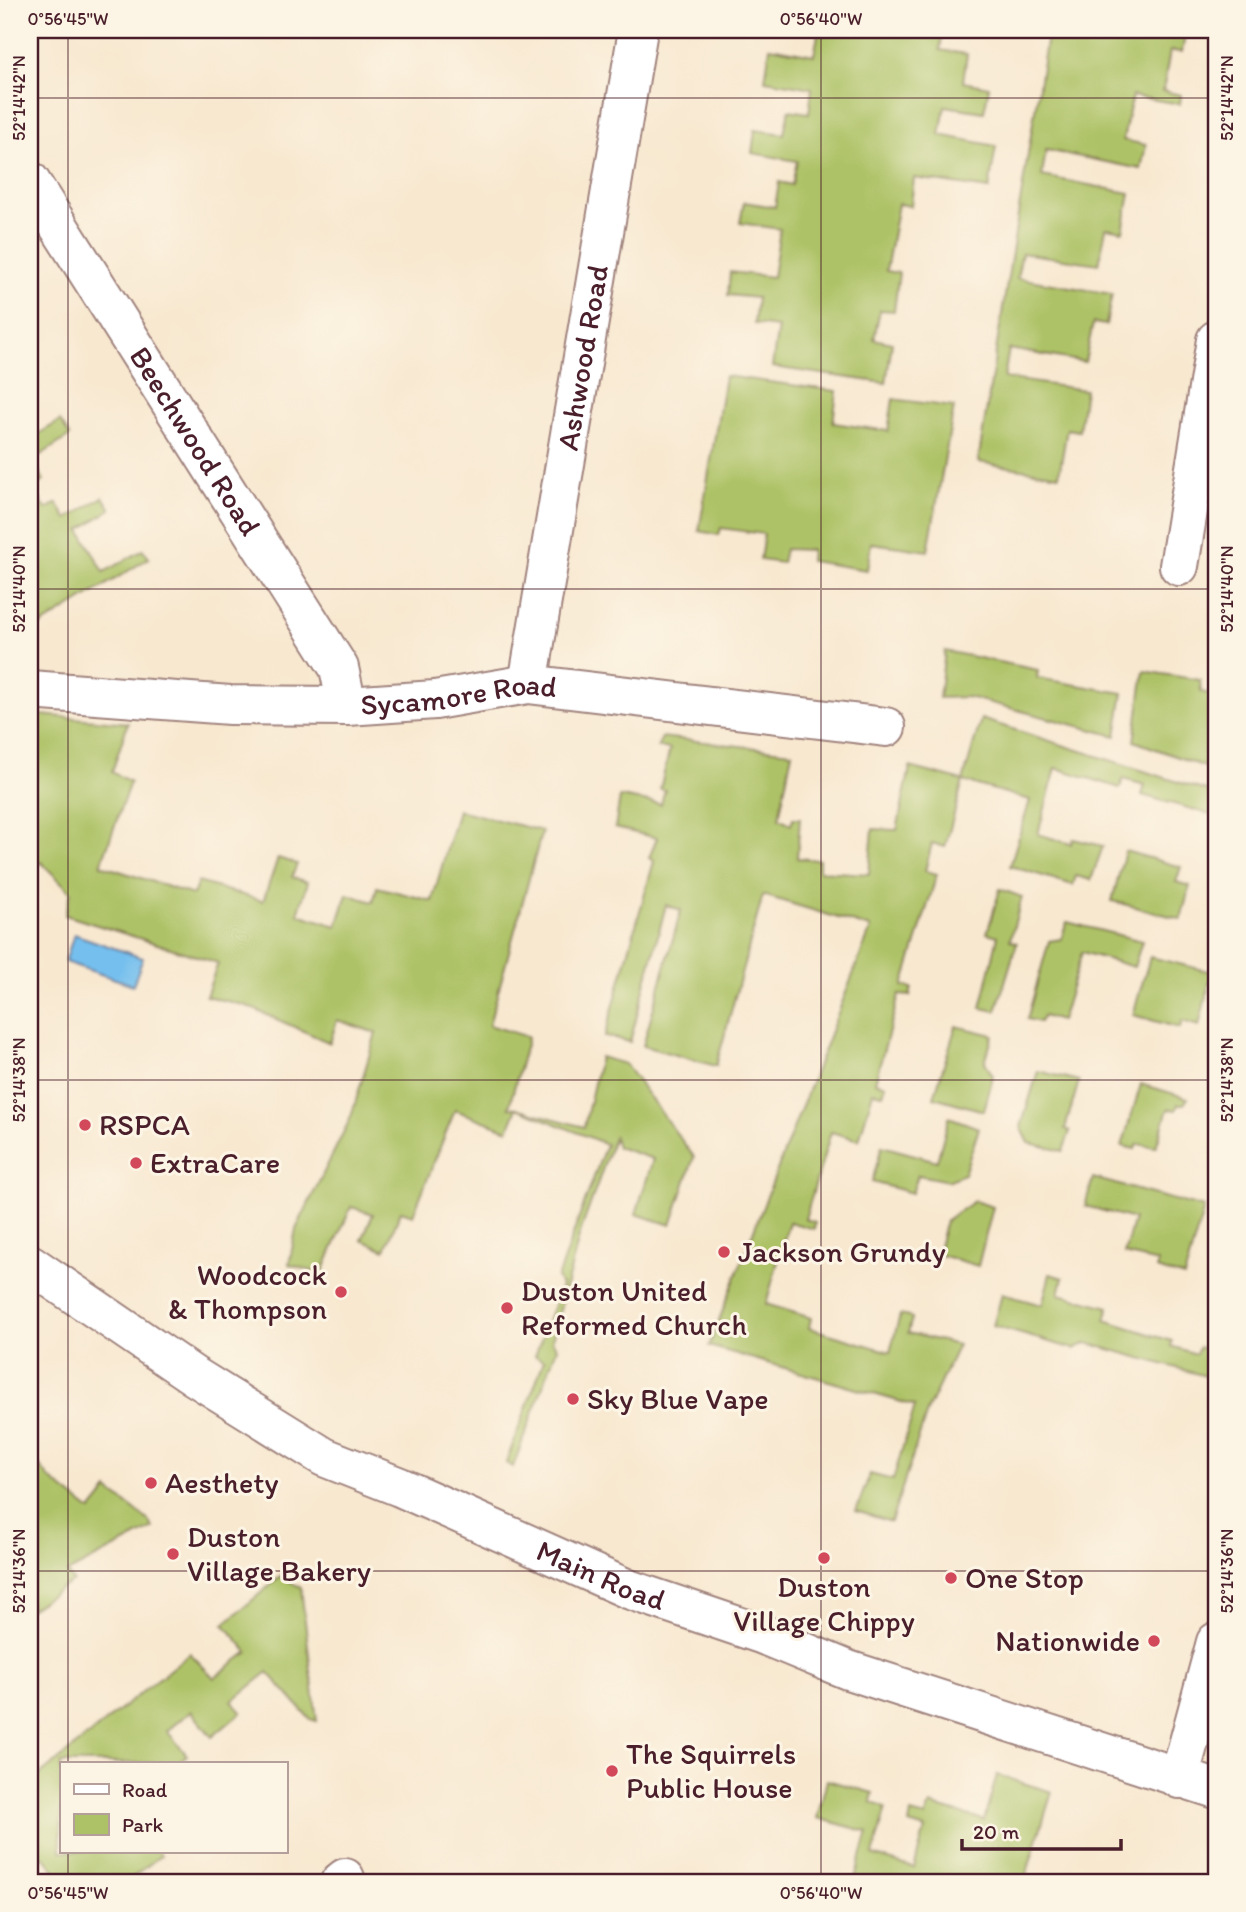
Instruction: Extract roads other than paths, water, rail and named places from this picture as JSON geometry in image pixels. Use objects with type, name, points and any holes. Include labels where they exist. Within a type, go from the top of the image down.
[{"type":"street","name":"Ashwood Road","points":[[528,684],[638,30]]},
{"type":"street","name":"Beechwood Road","points":[[30,181],[339,668],[347,706]]},
{"type":"street","points":[[1179,566],[1216,340]]},
{"type":"street","name":"Sycamore Road","points":[[30,690],[230,705],[347,706],[435,700],[528,684],[886,727]]},
{"type":"street","name":"Main Road","points":[[30,1264],[194,1376],[324,1457],[400,1487],[628,1588],[761,1634],[848,1670],[1216,1789]]},
{"type":"street","points":[[1179,1779],[1216,1642]]},
{"type":"water","points":[[74,934],[143,958],[133,985],[65,962]]},
{"type":"place","name":"RSPCA","points":[[85,1125]]},
{"type":"place","name":"ExtraCare","points":[[136,1163]]},
{"type":"place","name":"Jackson Grundy","points":[[724,1252]]},
{"type":"place","name":"Woodcock & Thompson","points":[[341,1292]]},
{"type":"place","name":"Duston United Reformed Church","points":[[507,1308]]},
{"type":"place","name":"Sky Blue Vape","points":[[573,1399]]},
{"type":"place","name":"Aesthety","points":[[151,1483]]},
{"type":"place","name":"Duston Village Bakery","points":[[173,1554]]},
{"type":"place","name":"Duston Village Chippy","points":[[824,1558]]},
{"type":"place","name":"One Stop","points":[[951,1578]]},
{"type":"place","name":"Nationwide","points":[[1154,1641]]},
{"type":"place","name":"The Squirrels Public House","points":[[612,1771]]}]
